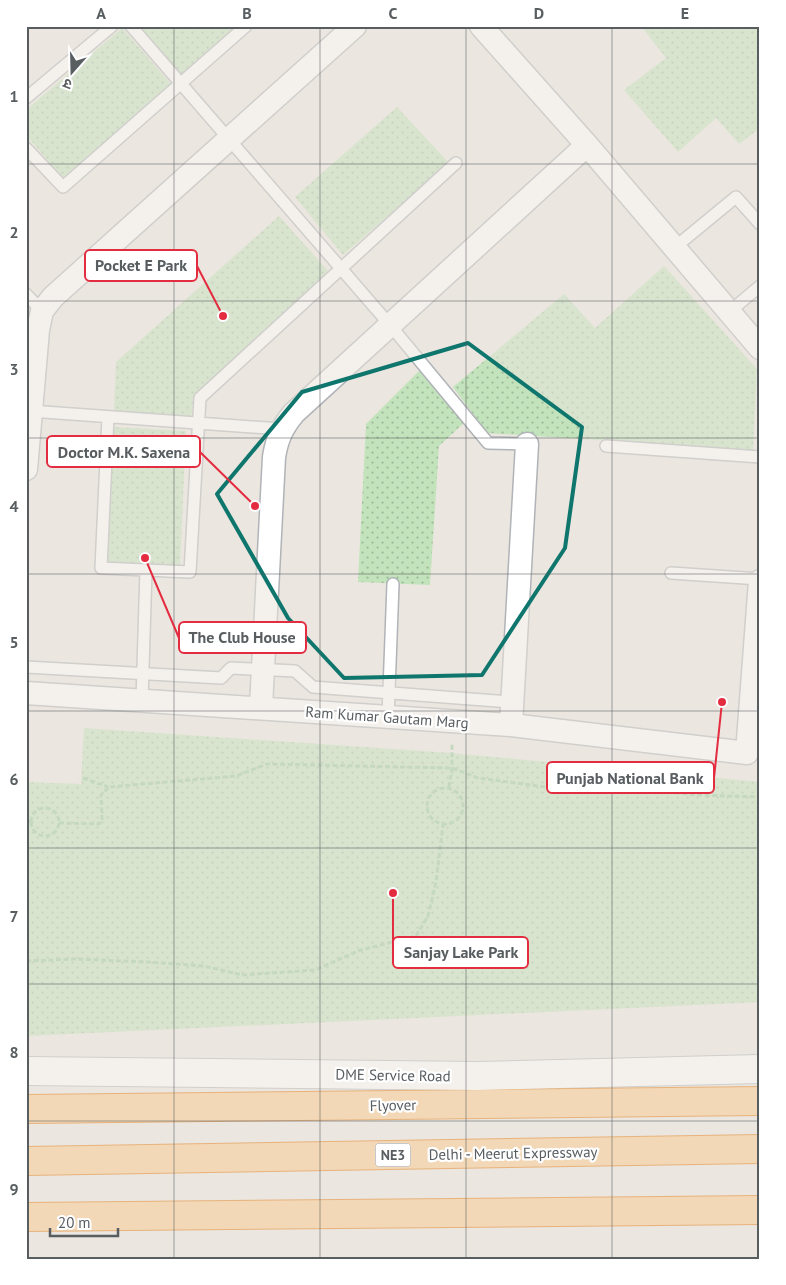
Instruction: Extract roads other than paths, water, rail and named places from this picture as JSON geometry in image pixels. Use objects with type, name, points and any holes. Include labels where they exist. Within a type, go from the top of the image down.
[{"type":"highway","name":"Flyover","points":[[26,1110],[760,1101]]},
{"type":"highway","name":"Delhi - Meerut Expressway","points":[[26,1161],[760,1149]]},
{"type":"highway","points":[[26,1217],[760,1210]]},
{"type":"street","points":[[26,469],[29,415],[38,330],[42,311],[53,297],[355,26]]},
{"type":"street","points":[[481,26],[587,145],[760,348]]},
{"type":"street","points":[[260,707],[274,457],[282,429],[294,413],[587,145]]},
{"type":"street","points":[[511,725],[527,444]]},
{"type":"street","points":[[753,753],[760,580]]},
{"type":"street","name":"Ram Kumar Gautam Marg","points":[[26,693],[511,725],[753,753]]},
{"type":"street","name":"DME Service Road","points":[[26,1072],[476,1076],[760,1069]]},
{"type":"lane","points":[[26,98],[112,26]]},
{"type":"lane","points":[[131,26],[390,325],[488,442],[527,444]]},
{"type":"lane","points":[[26,148],[63,187],[246,26]]},
{"type":"lane","points":[[108,417],[101,568],[190,572],[197,423],[200,398],[456,162]]},
{"type":"lane","points":[[674,248],[736,197],[760,224]]},
{"type":"lane","points":[[729,312],[760,286]]},
{"type":"lane","points":[[26,294],[42,311]]},
{"type":"lane","points":[[29,415],[108,417],[282,429]]},
{"type":"lane","points":[[606,446],[760,458]]},
{"type":"lane","points":[[142,700],[146,570]]},
{"type":"lane","points":[[671,573],[760,580]]},
{"type":"lane","points":[[388,717],[393,584]]},
{"type":"lane","points":[[26,667],[221,678],[231,668],[295,671],[313,687],[512,702]]},
{"type":"place","name":"Pocket E Park","points":[[223,316]]},
{"type":"place","name":"Doctor M.K. Saxena","points":[[255,506]]},
{"type":"place","name":"The Club House","points":[[145,558]]},
{"type":"place","name":"Punjab National Bank","points":[[722,702]]},
{"type":"place","name":"Sanjay Lake Park","points":[[393,893]]}]
